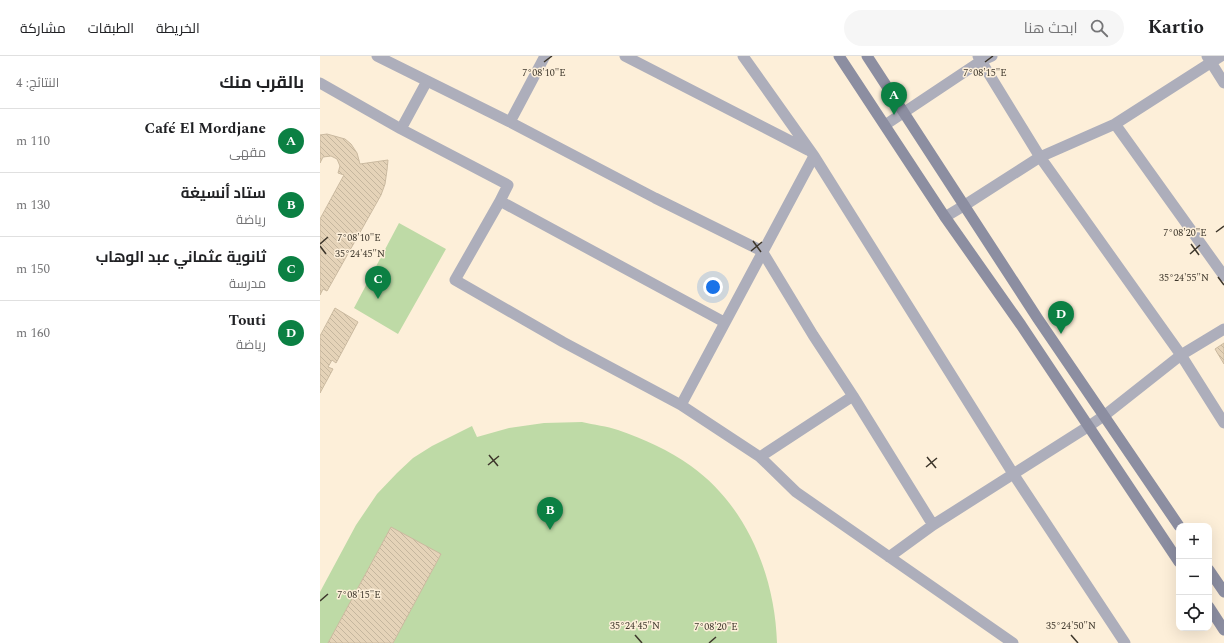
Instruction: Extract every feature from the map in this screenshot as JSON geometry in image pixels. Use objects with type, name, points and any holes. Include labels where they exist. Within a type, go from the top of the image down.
[{"type":"main road","points":[[839,56],[945,217],[1021,325],[1177,559]]},
{"type":"main road","points":[[867,56],[1038,319],[1178,523]]},
{"type":"main road","points":[[1212,574],[1224,592]]},
{"type":"main road","points":[[1212,612],[1224,630]]},
{"type":"street","points":[[377,56],[510,122],[655,198],[762,251],[813,335],[853,396],[933,525]]},
{"type":"street","points":[[510,122],[545,56]]},
{"type":"street","points":[[625,56],[812,154]]},
{"type":"street","points":[[742,56],[812,154],[1014,475],[1126,643]]},
{"type":"street","points":[[885,125],[979,58],[992,56]]},
{"type":"street","points":[[945,217],[965,206],[1040,157],[1115,124],[1209,59],[1222,56]]},
{"type":"street","points":[[979,58],[1040,157],[1181,355],[1224,423]]},
{"type":"street","points":[[1209,59],[1224,83]]},
{"type":"street","points":[[401,129],[427,81]]},
{"type":"street","points":[[320,83],[401,129],[508,185],[455,280],[563,342],[681,405],[760,457],[796,492],[1013,643]]},
{"type":"street","points":[[1115,124],[1224,276]]},
{"type":"street","points":[[681,405],[812,154]]},
{"type":"street","points":[[500,201],[724,322]]},
{"type":"street","points":[[889,557],[933,525],[1089,426],[1181,355],[1224,329]]},
{"type":"street","points":[[760,457],[853,396]]},
{"type":"green space","points":[[399,223],[446,249],[398,334],[354,308]]},
{"type":"green space","points":[[582,422],[618,430],[647,441],[665,450],[683,460],[711,482],[728,501],[754,544],[764,568],[771,593],[777,643],[320,643],[320,592],[356,525],[377,494],[413,458],[432,446],[472,426],[477,437],[509,428],[544,423]]},
{"type":"building","points":[[327,134],[345,139],[351,144],[357,153],[360,164],[388,160],[385,184],[381,195],[327,291],[323,289],[320,295],[320,219],[344,175],[338,173],[340,166],[337,159],[331,156],[323,157],[320,163],[320,135]]},
{"type":"building","points":[[335,308],[358,322],[336,363],[332,360],[328,367],[333,369],[320,393],[320,336]]},
{"type":"building","points":[[1224,343],[1224,364],[1215,349]]},
{"type":"building","points":[[391,527],[441,554],[393,643],[328,643]]},
{"type":"place","name":"Café El Mordjane","points":[[894,115]]},
{"type":"place","name":"ثانوية عثماني عبد الوهاب","points":[[378,299]]},
{"type":"place","name":"Touti","points":[[1061,334]]},
{"type":"place","name":"ستاد أنسيغة","points":[[550,530]]}]
